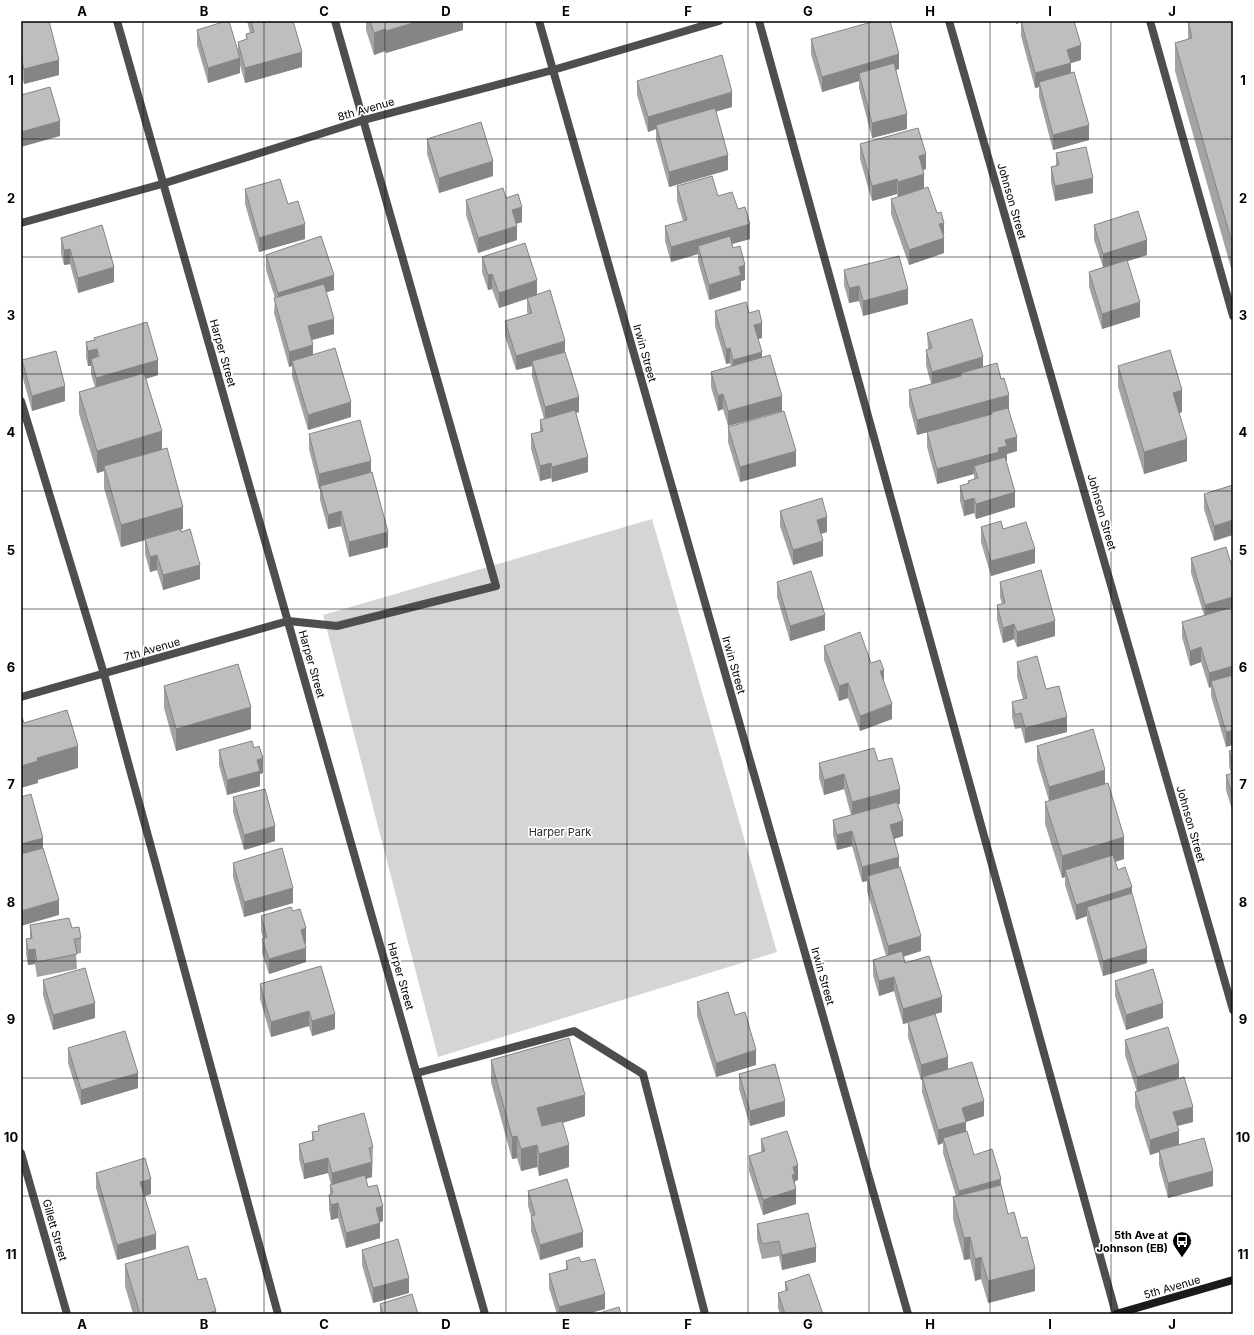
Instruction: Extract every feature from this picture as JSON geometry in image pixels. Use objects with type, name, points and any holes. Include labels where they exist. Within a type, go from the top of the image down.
[{"type":"main road","name":"5th Avenue","points":[[1116,1314],[1233,1280]]},
{"type":"street","name":"Harper Street","points":[[117,21],[162,184],[485,1314]]},
{"type":"street","points":[[288,621],[337,626],[496,586],[335,21]]},
{"type":"street","name":"Irwin Street","points":[[539,21],[908,1314]]},
{"type":"street","name":"8th Avenue","points":[[21,223],[162,184],[364,120],[553,70],[719,21]]},
{"type":"street","points":[[759,21],[1116,1314]]},
{"type":"street","name":"Johnson Street","points":[[949,21],[1233,1010]]},
{"type":"street","points":[[1150,21],[1233,316]]},
{"type":"street","points":[[21,401],[104,674],[278,1314]]},
{"type":"street","name":"7th Avenue","points":[[21,697],[288,621]]},
{"type":"street","points":[[417,1073],[574,1031],[643,1074],[705,1314]]},
{"type":"street","name":"Gillett Street","points":[[21,1153],[67,1314]]},
{"type":"green space","name":"Harper Park","points":[[652,519],[777,952],[438,1057],[323,615]]},
{"type":"building","points":[[21,21],[49,21],[59,60],[24,69],[21,58]]},
{"type":"building","points":[[229,21],[240,58],[208,68],[197,30]]},
{"type":"building","points":[[251,21],[293,21],[302,52],[245,68],[238,42],[247,39],[246,34],[254,32]]},
{"type":"building","points":[[370,21],[420,21],[374,33]]},
{"type":"building","points":[[875,21],[890,21],[899,54],[822,77],[811,39]]},
{"type":"building","points":[[1021,21],[1074,21],[1081,45],[1067,50],[1071,63],[1035,73]]},
{"type":"building","points":[[1188,21],[1233,21],[1233,246],[1175,43],[1192,38]]},
{"type":"building","points":[[722,55],[732,92],[648,117],[637,81]]},
{"type":"building","points":[[894,63],[907,114],[872,123],[859,73]]},
{"type":"building","points":[[1074,72],[1089,125],[1053,135],[1039,82]]},
{"type":"building","points":[[50,87],[60,121],[21,132],[21,95]]},
{"type":"building","points":[[715,108],[728,155],[669,172],[656,125]]},
{"type":"building","points":[[481,122],[493,161],[439,178],[427,139]]},
{"type":"building","points":[[918,128],[926,154],[919,156],[924,174],[898,182],[897,179],[872,186],[860,144]]},
{"type":"building","points":[[1086,147],[1093,178],[1055,186],[1051,167],[1059,165],[1056,153]]},
{"type":"building","points":[[712,176],[718,196],[732,192],[738,209],[745,207],[750,224],[671,247],[665,226],[687,220],[677,186]]},
{"type":"building","points":[[280,179],[288,204],[298,201],[305,224],[259,238],[245,189]]},
{"type":"building","points":[[928,187],[937,213],[941,212],[944,223],[939,224],[944,238],[909,250],[891,199]]},
{"type":"building","points":[[503,188],[506,198],[518,194],[522,207],[512,210],[517,226],[478,238],[466,200]]},
{"type":"building","points":[[1138,211],[1147,240],[1103,254],[1094,225]]},
{"type":"building","points":[[102,225],[114,267],[78,278],[70,249],[64,250],[61,238]]},
{"type":"building","points":[[321,236],[334,275],[278,293],[266,255]]},
{"type":"building","points":[[730,236],[733,248],[740,246],[745,265],[739,267],[741,275],[709,285],[698,246]]},
{"type":"building","points":[[525,243],[537,280],[499,293],[492,274],[488,275],[482,257]]},
{"type":"building","points":[[899,256],[908,289],[863,301],[859,286],[849,288],[844,270]]},
{"type":"building","points":[[1127,260],[1140,302],[1102,314],[1089,272]]},
{"type":"building","points":[[324,284],[334,319],[308,326],[313,345],[289,352],[274,298]]},
{"type":"building","points":[[550,290],[565,341],[516,356],[505,321],[532,313],[527,298]]},
{"type":"building","points":[[746,302],[749,313],[759,310],[762,323],[754,325],[762,352],[733,360],[730,348],[726,349],[715,311]]},
{"type":"building","points":[[972,319],[983,357],[932,372],[926,350],[932,348],[927,333]]},
{"type":"building","points":[[147,322],[158,360],[96,378],[91,359],[99,356],[97,349],[88,351],[86,342],[95,340],[94,338]]},
{"type":"building","points":[[335,348],[351,402],[308,415],[292,361]]},
{"type":"building","points":[[1170,350],[1182,390],[1173,393],[1187,439],[1144,452],[1118,366]]},
{"type":"building","points":[[56,351],[65,386],[32,396],[22,360]]},
{"type":"building","points":[[565,352],[579,397],[545,407],[532,361]]},
{"type":"building","points":[[770,355],[782,396],[728,411],[723,394],[718,396],[711,372]]},
{"type":"building","points":[[997,363],[1001,379],[1004,378],[1009,395],[917,420],[909,390],[961,376],[961,373]]},
{"type":"building","points":[[144,373],[162,431],[97,451],[79,392]]},
{"type":"building","points":[[1008,408],[1017,437],[1005,440],[1007,446],[998,448],[999,452],[937,469],[927,432],[992,414],[992,412]]},
{"type":"building","points":[[575,410],[588,457],[552,467],[551,463],[540,466],[531,434],[543,431],[540,420]]},
{"type":"building","points":[[784,411],[796,451],[740,467],[728,427]]},
{"type":"building","points":[[360,420],[371,461],[319,474],[309,434]]},
{"type":"building","points":[[167,448],[183,507],[121,525],[104,466]]},
{"type":"building","points":[[1005,457],[1015,492],[976,504],[974,498],[964,501],[960,486],[969,483],[968,481],[978,478],[974,466]]},
{"type":"building","points":[[372,472],[388,532],[349,542],[341,511],[328,515],[320,486]]},
{"type":"building","points":[[1233,485],[1233,520],[1214,526],[1204,494]]},
{"type":"building","points":[[822,498],[827,517],[817,520],[823,541],[793,550],[780,511]]},
{"type":"building","points":[[1001,521],[1003,529],[1026,522],[1035,549],[991,561],[981,527]]},
{"type":"building","points":[[180,529],[181,532],[190,529],[200,565],[163,575],[157,555],[150,557],[145,539]]},
{"type":"building","points":[[1226,547],[1233,570],[1233,597],[1205,605],[1191,558]]},
{"type":"building","points":[[1041,570],[1055,621],[1017,632],[1014,624],[1003,628],[997,605],[1005,603],[1000,582]]},
{"type":"building","points":[[811,571],[825,615],[790,626],[777,582]]},
{"type":"building","points":[[1233,607],[1233,666],[1209,673],[1201,647],[1190,651],[1182,622]]},
{"type":"building","points":[[860,632],[871,663],[880,660],[884,670],[880,671],[892,704],[860,716],[848,683],[839,686],[824,646]]},
{"type":"building","points":[[1037,656],[1046,689],[1059,686],[1067,717],[1025,728],[1021,713],[1015,715],[1012,702],[1027,698],[1017,662]]},
{"type":"building","points":[[238,664],[251,707],[176,729],[164,686]]},
{"type":"building","points":[[1233,675],[1233,730],[1226,732],[1211,681]]},
{"type":"building","points":[[67,710],[78,746],[37,758],[38,761],[21,766],[21,717],[24,723]]},
{"type":"building","points":[[1093,729],[1105,770],[1049,787],[1037,746]]},
{"type":"building","points":[[252,741],[254,748],[259,746],[263,758],[257,760],[260,771],[227,780],[219,750]]},
{"type":"building","points":[[874,748],[878,761],[892,758],[900,789],[852,802],[844,774],[824,780],[819,763]]},
{"type":"building","points":[[1233,750],[1233,766],[1229,751]]},
{"type":"building","points":[[1233,773],[1233,798],[1226,775]]},
{"type":"building","points":[[1108,783],[1124,837],[1062,856],[1045,802]]},
{"type":"building","points":[[265,789],[275,826],[244,835],[233,797]]},
{"type":"building","points":[[31,794],[43,838],[21,844],[21,797]]},
{"type":"building","points":[[897,802],[903,821],[890,825],[899,857],[862,867],[852,831],[837,835],[833,820]]},
{"type":"building","points":[[43,848],[59,900],[21,911],[21,854]]},
{"type":"building","points":[[282,848],[293,888],[244,902],[233,863]]},
{"type":"building","points":[[1113,855],[1118,870],[1125,867],[1132,887],[1076,905],[1065,870]]},
{"type":"building","points":[[900,867],[921,936],[888,946],[867,876]]},
{"type":"building","points":[[1132,893],[1147,948],[1103,961],[1087,907]]},
{"type":"building","points":[[291,907],[293,911],[300,909],[306,928],[301,930],[306,948],[269,959],[262,939],[267,937],[261,916]]},
{"type":"building","points":[[69,918],[72,928],[79,927],[81,938],[74,939],[77,954],[37,962],[35,949],[28,950],[26,939],[32,938],[30,925]]},
{"type":"building","points":[[902,951],[905,963],[929,956],[942,997],[903,1009],[894,977],[879,981],[873,960]]},
{"type":"building","points":[[321,966],[335,1014],[312,1021],[309,1011],[271,1022],[260,984]]},
{"type":"building","points":[[85,968],[95,1003],[53,1015],[43,980]]},
{"type":"building","points":[[1153,969],[1163,1003],[1126,1015],[1115,981]]},
{"type":"building","points":[[728,992],[735,1015],[745,1012],[756,1050],[716,1063],[697,1002]]},
{"type":"building","points":[[935,1014],[948,1057],[921,1065],[908,1022]]},
{"type":"building","points":[[1168,1027],[1179,1063],[1137,1077],[1125,1040]]},
{"type":"building","points":[[125,1031],[138,1073],[81,1090],[68,1048]]},
{"type":"building","points":[[569,1038],[585,1095],[537,1108],[542,1126],[562,1121],[569,1145],[539,1154],[537,1145],[521,1149],[517,1136],[512,1137],[491,1060]]},
{"type":"building","points":[[972,1062],[984,1101],[962,1108],[966,1122],[938,1130],[922,1077]]},
{"type":"building","points":[[775,1064],[785,1101],[750,1111],[739,1074]]},
{"type":"building","points":[[1184,1077],[1193,1107],[1173,1112],[1179,1131],[1150,1140],[1135,1092]]},
{"type":"building","points":[[364,1113],[373,1147],[369,1148],[372,1162],[332,1173],[328,1158],[304,1164],[299,1144],[314,1140],[312,1132],[319,1131],[318,1126]]},
{"type":"building","points":[[787,1131],[798,1165],[793,1167],[795,1174],[792,1175],[796,1189],[763,1200],[749,1156],[765,1151],[761,1139]]},
{"type":"building","points":[[967,1131],[974,1155],[992,1149],[1001,1179],[959,1191],[943,1138]]},
{"type":"building","points":[[1204,1138],[1213,1171],[1168,1183],[1159,1150]]},
{"type":"building","points":[[145,1158],[151,1179],[140,1182],[156,1234],[117,1245],[96,1173]]},
{"type":"building","points":[[365,1175],[368,1187],[377,1185],[383,1206],[376,1208],[380,1223],[346,1233],[338,1203],[331,1205],[329,1195],[333,1193],[330,1185]]},
{"type":"building","points":[[567,1179],[583,1232],[540,1245],[531,1216],[535,1215],[528,1191]]},
{"type":"building","points":[[1001,1185],[1008,1214],[1014,1212],[1021,1238],[1027,1237],[1035,1269],[988,1281],[981,1257],[975,1259],[970,1237],[964,1238],[953,1197]]},
{"type":"building","points":[[808,1213],[816,1247],[782,1255],[779,1241],[762,1244],[757,1224]]},
{"type":"building","points":[[398,1239],[409,1278],[373,1288],[362,1250]]},
{"type":"building","points":[[188,1246],[198,1280],[206,1278],[216,1311],[205,1314],[140,1314],[125,1264]]},
{"type":"building","points":[[579,1257],[581,1262],[595,1259],[605,1294],[559,1307],[549,1274],[568,1269],[566,1261]]},
{"type":"building","points":[[809,1274],[823,1314],[785,1314],[778,1293],[788,1290],[785,1282]]},
{"type":"building","points":[[412,1294],[418,1314],[383,1314],[380,1304]]},
{"type":"building","points":[[619,1307],[621,1314],[596,1314]]},
{"type":"place","name":"5th Ave at Johnson (EB)","points":[[1182,1258]]}]
